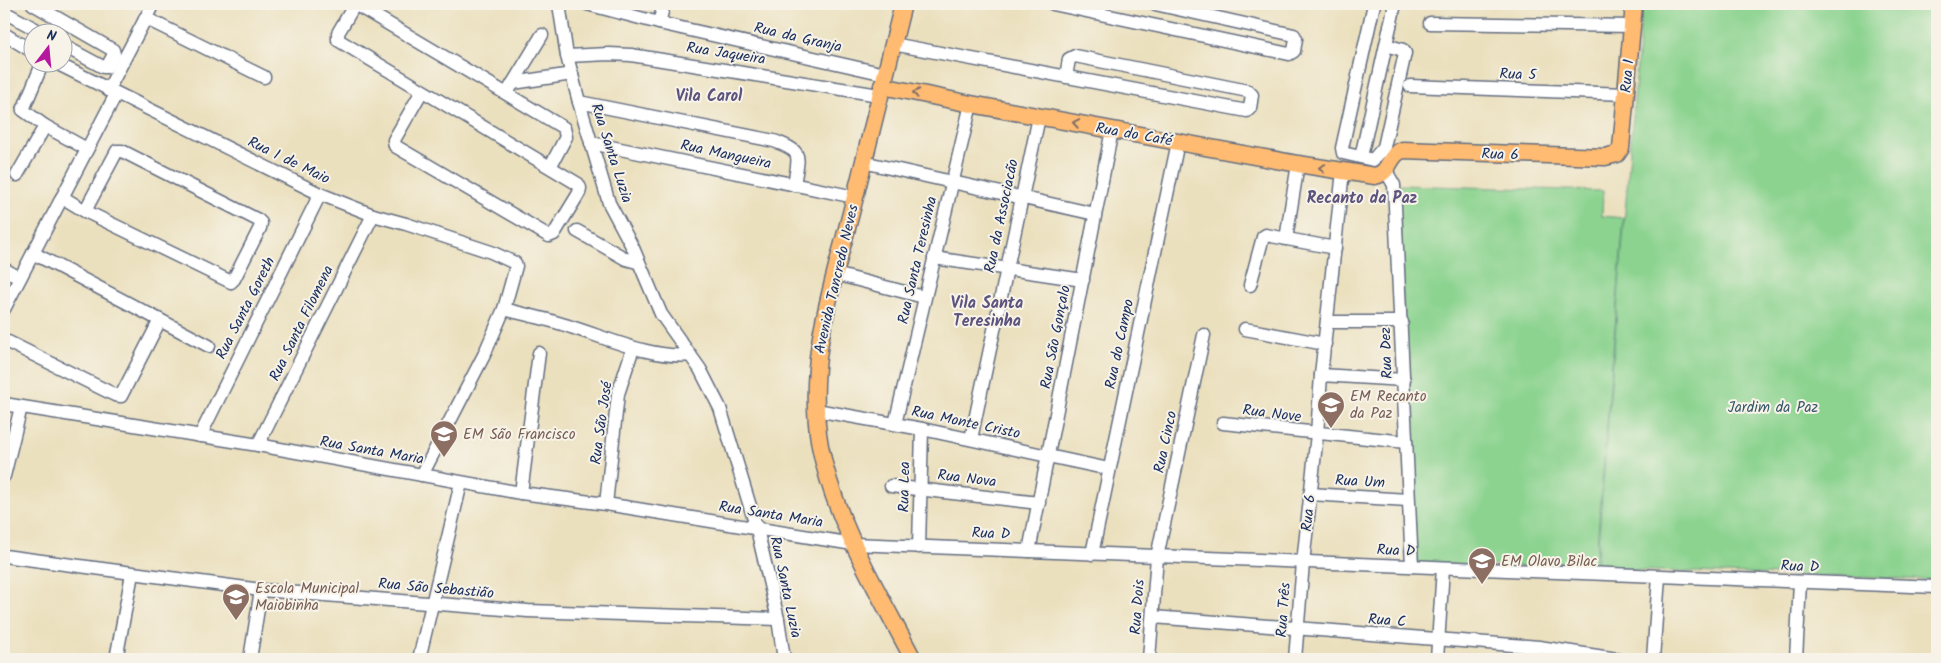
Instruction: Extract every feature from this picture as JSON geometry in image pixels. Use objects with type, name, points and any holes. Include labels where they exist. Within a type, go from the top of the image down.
[{"type":"main road","name":"Avenida Tancredo Neves","points":[[903,4],[822,328],[816,363],[816,410],[820,444],[831,486],[853,544],[913,659]]},
{"type":"main road","name":"Rua 1","points":[[1621,148],[1634,4]]},
{"type":"main road","name":"Rua do Café","points":[[882,85],[1039,117],[1343,172],[1375,176],[1381,175],[1386,171]]},
{"type":"main road","name":"Rua 6","points":[[1386,171],[1394,154],[1403,150],[1605,157],[1616,154],[1621,148]]},
{"type":"street","points":[[33,4],[48,8],[70,22]]},
{"type":"street","points":[[4,309],[87,149],[153,4]]},
{"type":"street","points":[[422,91],[394,140],[395,146],[551,236],[579,193],[580,188],[578,184],[338,40],[338,33],[355,4],[376,9],[510,88],[564,128],[566,137],[550,167]]},
{"type":"street","name":"Rua Santa Luzia","points":[[559,4],[567,56],[609,203],[632,248],[661,314],[707,382],[720,408],[757,529],[778,619],[784,659]]},
{"type":"street","name":"Rua da Granja","points":[[587,4],[882,85]]},
{"type":"street","points":[[659,23],[664,4]]},
{"type":"street","points":[[1053,4],[1070,6],[1289,54],[1294,51],[1296,39],[1294,35],[1155,4]]},
{"type":"street","points":[[1374,4],[1342,148],[1343,153],[1375,159],[1383,150],[1405,53],[1403,50],[1386,46]]},
{"type":"street","points":[[1361,157],[1395,4]]},
{"type":"street","points":[[4,12],[22,22]]},
{"type":"street","points":[[146,18],[264,77]]},
{"type":"street","points":[[1430,23],[1632,26]]},
{"type":"street","points":[[72,24],[113,50],[114,54],[107,67],[103,67],[72,50]]},
{"type":"street","points":[[4,34],[22,44]]},
{"type":"street","points":[[510,88],[542,35]]},
{"type":"street","points":[[893,44],[1066,77],[1247,111],[1250,108],[1252,95],[1248,91],[1075,56],[1069,59],[1066,77]]},
{"type":"street","name":"Rua Jaqueira","points":[[567,56],[631,55],[882,85]]},
{"type":"street","name":"Rua 1 de Maio","points":[[72,71],[320,194],[373,215],[406,224],[512,260],[516,266],[504,309]]},
{"type":"street","points":[[38,72],[22,108],[45,126],[87,149]]},
{"type":"street","points":[[510,88],[572,74]]},
{"type":"street","name":"Rua 5","points":[[1410,86],[1626,94]]},
{"type":"street","points":[[579,102],[774,141],[789,146],[796,151],[798,157],[794,185]]},
{"type":"street","name":"Rua Santa Teresinha","points":[[895,424],[971,104]]},
{"type":"street","name":"Rua da Associacão","points":[[971,439],[1039,117]]},
{"type":"street","points":[[17,175],[45,126]]},
{"type":"street","name":"Rua São Gonçalo","points":[[1029,551],[1112,130]]},
{"type":"street","name":"Rua do Campo","points":[[1092,554],[1178,142]]},
{"type":"street","name":"Rua Mangueira","points":[[591,143],[855,197]]},
{"type":"street","points":[[62,197],[85,211],[231,282],[234,280],[261,223],[122,151],[117,151],[114,154],[85,211]]},
{"type":"street","points":[[863,162],[1095,214]]},
{"type":"street","points":[[1286,239],[1298,164]]},
{"type":"street","name":"Rua Dez","points":[[1386,171],[1394,184],[1412,566]]},
{"type":"street","points":[[1245,329],[1325,344],[1343,172]]},
{"type":"street","name":"Rua Santa Goreth","points":[[200,436],[320,194]]},
{"type":"street","name":"Rua Santa Filomena","points":[[258,446],[373,215]]},
{"type":"street","points":[[577,231],[626,259],[637,262]]},
{"type":"street","points":[[1250,285],[1263,237],[1266,235],[1335,248]]},
{"type":"street","points":[[33,252],[209,346]]},
{"type":"street","points":[[934,258],[1083,280]]},
{"type":"street","points":[[4,269],[19,278]]},
{"type":"street","points":[[835,274],[924,297]]},
{"type":"street","points":[[422,475],[465,393],[504,309],[569,326],[633,348],[673,356],[690,355]]},
{"type":"street","points":[[8,342],[115,395],[121,396],[160,320]]},
{"type":"street","points":[[1327,322],[1402,322]]},
{"type":"street","name":"Rua Cinco","points":[[1157,557],[1204,335]]},
{"type":"street","name":"Rua 6","points":[[1303,563],[1325,344]]},
{"type":"street","name":"Rua São José","points":[[606,504],[618,394],[633,348]]},
{"type":"street","points":[[520,494],[539,353]]},
{"type":"street","points":[[1321,376],[1404,380]]},
{"type":"street","name":"Rua Santa Maria","points":[[4,404],[258,446],[520,494],[606,504],[853,544]]},
{"type":"street","points":[[4,476],[21,407]]},
{"type":"street","name":"Rua Monte Cristo","points":[[816,410],[922,429],[1109,469]]},
{"type":"street","name":"Rua Nove","points":[[1223,423],[1317,434]]},
{"type":"street","name":"Rua Lea","points":[[919,547],[922,429]]},
{"type":"street","points":[[1317,434],[1406,442]]},
{"type":"street","points":[[419,659],[461,483]]},
{"type":"street","name":"Rua Nova","points":[[891,486],[1039,503]]},
{"type":"street","name":"Rua Um","points":[[1310,494],[1408,500]]},
{"type":"street","name":"Rua D","points":[[853,544],[1937,587]]},
{"type":"street","name":"Rua São Sebastião","points":[[4,556],[261,590],[431,604],[528,611],[778,619]]},
{"type":"street","name":"Rua Dois","points":[[1149,659],[1154,618],[1157,557]]},
{"type":"street","name":"Rua Três","points":[[1295,659],[1303,563]]},
{"type":"street","points":[[1437,659],[1443,568]]},
{"type":"street","points":[[116,659],[132,574]]},
{"type":"street","points":[[1653,659],[1659,576]]},
{"type":"street","points":[[1796,659],[1800,582]]},
{"type":"street","points":[[250,659],[261,590]]},
{"type":"street","name":"Rua C","points":[[1154,618],[1439,639],[1538,653],[1617,659]]},
{"type":"green space","name":"Jardim da Paz","points":[[1642,4],[1937,4],[1937,580],[1596,569]]},
{"type":"green space","points":[[1398,185],[1603,191],[1602,216],[1624,218],[1595,569],[1414,563]]},
{"type":"place","name":"EM Recanto da Paz","points":[[1331,429]]},
{"type":"place","name":"EM São Francisco","points":[[444,458]]},
{"type":"place","name":"EM Olavo Bilac","points":[[1482,585]]},
{"type":"place","name":"Escola Municipal Maiobinha","points":[[236,621]]},
{"type":"district","name":"Vila Carol","points":[[709,95]]},
{"type":"district","name":"Recanto da Paz","points":[[1362,197]]},
{"type":"district","name":"Vila Santa Teresinha","points":[[987,311]]}]
